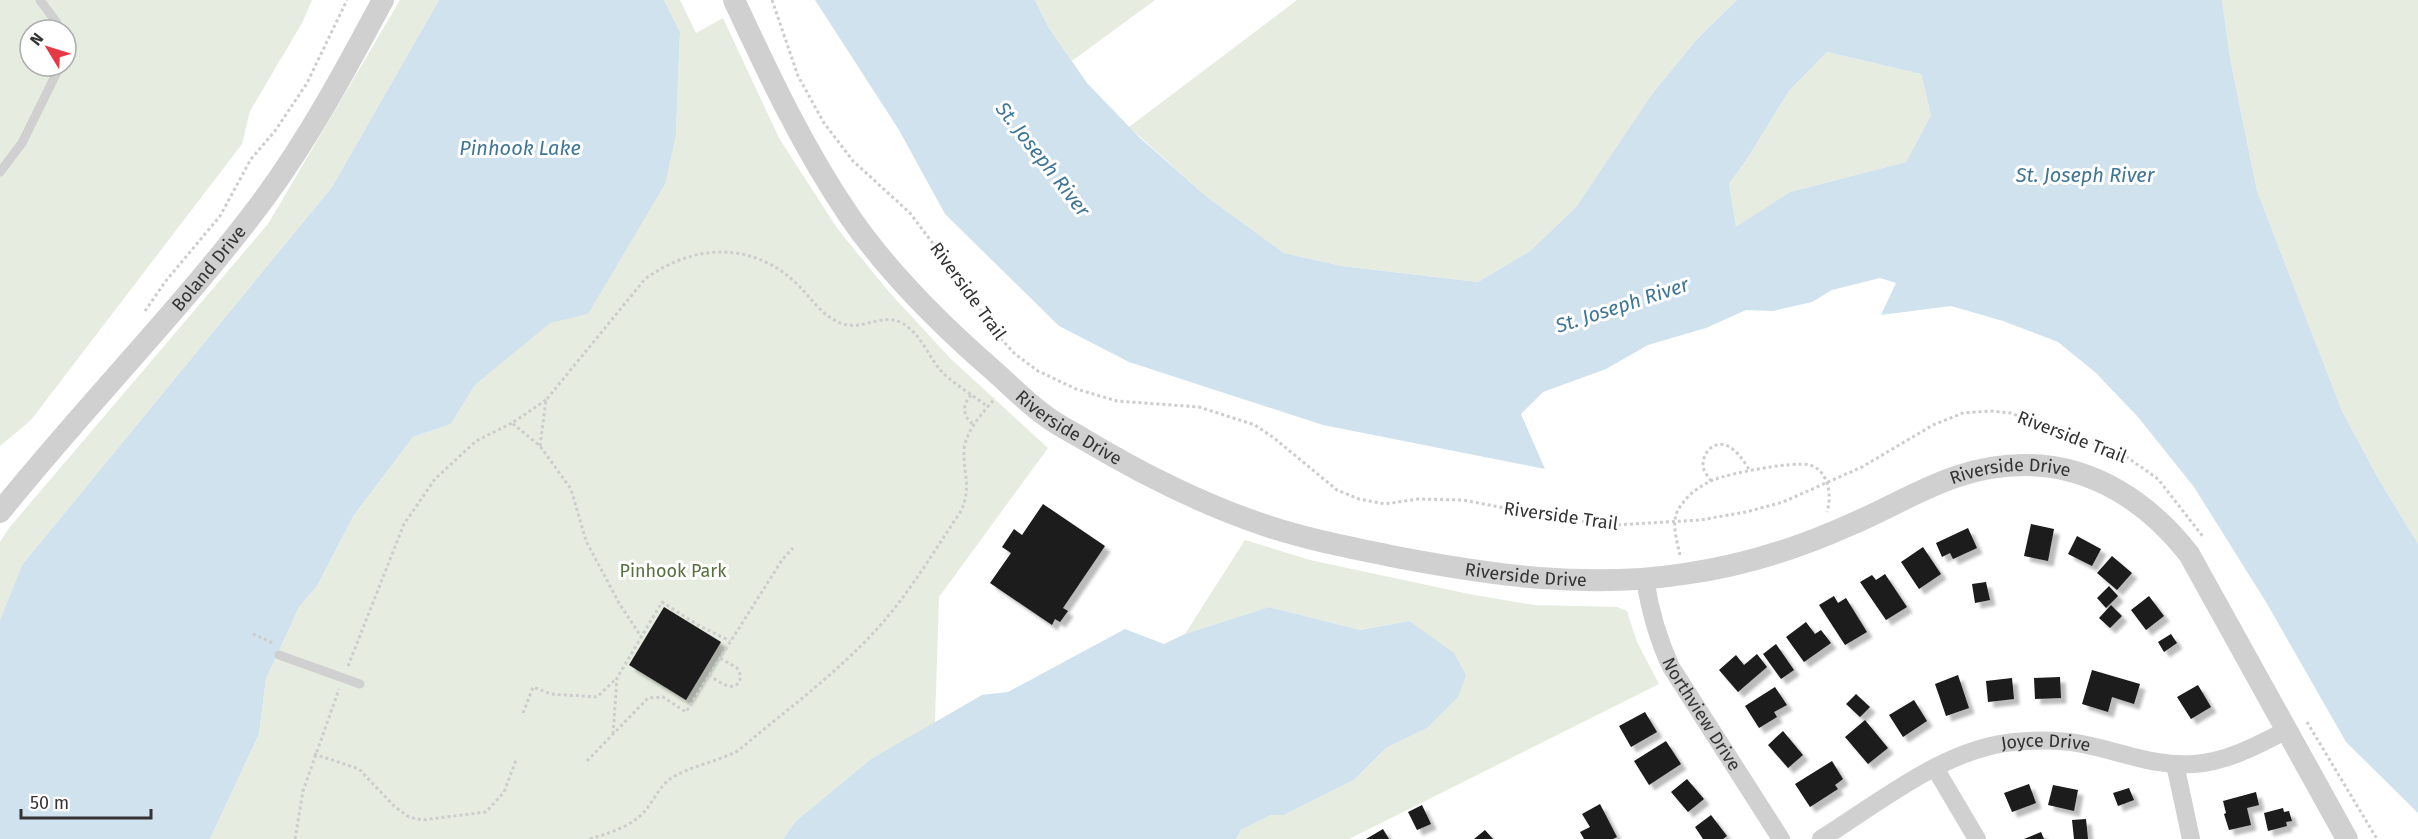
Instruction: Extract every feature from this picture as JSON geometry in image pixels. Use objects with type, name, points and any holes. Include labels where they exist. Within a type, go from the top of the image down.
[{"type":"street","name":"Boland Drive","points":[[0,513],[32,473],[144,347],[263,200],[299,146],[383,0]]},
{"type":"street","name":"Riverside Drive","points":[[734,0],[778,94],[810,155],[852,220],[901,282],[953,335],[1046,416],[1158,480],[1267,526],[1340,546],[1472,572],[1573,581],[1646,579],[1728,566],[1828,535],[1938,482],[2000,466],[2029,465],[2057,468],[2086,476],[2122,493],[2148,510],[2169,529],[2189,554],[2297,726],[2347,839]]},
{"type":"street","name":"Northview Drive","points":[[1646,579],[1650,614],[1671,667],[1781,839]]},
{"type":"street","name":"Joyce Drive","points":[[1821,839],[1935,768],[1974,751],[2012,742],[2047,741],[2081,743],[2141,760],[2196,764],[2236,754],[2297,726]]},
{"type":"street","points":[[2175,764],[2191,839]]},
{"type":"street","points":[[1935,768],[1977,839]]},
{"type":"lane","points":[[40,0],[54,18]]},
{"type":"lane","points":[[0,172],[22,143],[54,78]]},
{"type":"lane","points":[[279,655],[360,684]]},
{"type":"path","points":[[140,319],[165,282],[220,216],[251,159],[275,131],[307,83],[347,0]]},
{"type":"path","name":"Riverside Trail","points":[[772,0],[798,76],[824,123],[853,161],[910,213],[971,294],[993,330],[1024,361],[1053,380],[1117,401],[1199,407],[1255,425],[1337,490],[1359,499],[1385,504],[1418,499],[1463,501],[1567,520],[1615,525],[1675,523],[1746,512],[1783,502],[1862,467],[1933,425],[1964,413],[1990,411],[2011,413],[2065,435],[2105,446],[2142,466],[2158,479],[2209,548]]},
{"type":"path","points":[[295,839],[303,791],[314,754],[404,524],[435,478],[476,441],[512,423],[546,400],[645,279],[665,265],[712,251],[740,252],[771,264],[794,282],[819,310],[839,323],[857,327],[882,320],[898,321],[915,333],[944,373],[988,407]]},
{"type":"path","points":[[590,839],[616,830],[643,814],[668,781],[680,773],[721,760],[739,750],[858,649],[878,628],[901,601],[961,511],[968,496],[964,449],[974,425],[1024,361]]},
{"type":"path","points":[[971,394],[965,401],[964,412],[974,425]]},
{"type":"path","points":[[540,446],[546,400]]},
{"type":"path","points":[[512,423],[540,446],[571,489],[586,541],[619,603],[642,638]]},
{"type":"path","points":[[1711,481],[1702,466],[1709,448],[1717,444],[1728,446],[1750,471]]},
{"type":"path","points":[[1681,563],[1675,523],[1677,512],[1687,498],[1711,481],[1750,471],[1796,464],[1811,466],[1822,474],[1828,483],[1826,514]]},
{"type":"path","points":[[587,761],[644,700],[653,696],[663,697],[686,712],[782,560],[793,548]]},
{"type":"path","points":[[523,713],[533,687],[551,693],[597,697],[617,678],[662,602],[730,641]]},
{"type":"path","points":[[709,675],[728,686],[734,686],[739,682],[741,676],[737,668],[720,658]]},
{"type":"path","points":[[613,734],[617,678]]},
{"type":"path","points":[[2297,726],[2377,839]]},
{"type":"path","points":[[314,754],[359,769],[394,806],[409,817],[422,820],[486,812],[504,792],[516,760]]},
{"type":"green space","points":[[0,0],[312,0],[302,23],[250,111],[242,144],[31,420],[0,446]]},
{"type":"green space","points":[[400,0],[439,0],[332,187],[22,565],[0,620],[0,542],[9,528],[268,224]]},
{"type":"green space","name":"Pinhook Park","points":[[664,0],[680,0],[696,33],[723,18],[779,138],[837,228],[889,292],[951,359],[1048,448],[939,597],[935,724],[871,759],[796,821],[783,839],[210,839],[259,734],[266,679],[299,607],[317,586],[354,515],[413,437],[451,424],[475,385],[550,322],[588,314],[676,134],[680,32]]},
{"type":"green space","points":[[1035,0],[1155,0],[1072,61],[1049,28]]},
{"type":"green space","points":[[1297,0],[1737,0],[1697,39],[1652,94],[1576,207],[1530,251],[1478,282],[1342,266],[1284,253],[1207,197],[1129,127]]},
{"type":"green space","points":[[2222,0],[2418,0],[2418,544],[2378,478],[2342,411],[2257,191],[2230,58]]},
{"type":"green space","points":[[1827,52],[1921,74],[1931,115],[1906,162],[1790,192],[1736,228],[1729,184],[1789,91]]},
{"type":"green space","points":[[1245,540],[1310,560],[1469,594],[1534,605],[1617,607],[1627,611],[1637,642],[1659,684],[1349,839],[1236,839],[1241,830],[1271,815],[1284,815],[1354,780],[1386,748],[1427,728],[1409,621],[1360,630],[1269,607],[1185,634]]},
{"type":"water","name":"Pinhook Lake","points":[[439,0],[664,0],[680,32],[676,134],[665,184],[588,314],[550,323],[475,385],[451,424],[413,437],[354,515],[317,586],[299,607],[266,679],[259,734],[210,839],[0,839],[0,620],[22,565],[332,187]]},
{"type":"water","name":"St. Joseph River","points":[[815,0],[1035,0],[1049,28],[1087,83],[1139,137],[1207,197],[1284,253],[1342,266],[1478,282],[1530,251],[1576,207],[1652,94],[1697,39],[1737,0],[2222,0],[2230,58],[2257,191],[2342,411],[2378,478],[2418,544],[2418,813],[2346,742],[2266,602],[2194,487],[2138,417],[2096,373],[2058,342],[2003,321],[1951,306],[1881,315],[1896,283],[1880,278],[1832,290],[1812,302],[1773,311],[1746,310],[1706,328],[1648,345],[1606,369],[1543,392],[1521,414],[1545,469],[1323,425],[1129,362],[1059,326],[945,214],[899,130]],"holes":[[[1827,52],[1921,74],[1931,115],[1906,162],[1790,192],[1736,227],[1729,184],[1789,91]]]},
{"type":"water","points":[[1269,607],[1360,630],[1409,621],[1454,653],[1466,675],[1458,697],[1427,728],[1386,748],[1354,780],[1284,815],[1271,815],[1241,830],[1236,839],[783,839],[796,821],[871,759],[982,695],[1008,692],[1125,629],[1164,644],[1185,634]]},
{"type":"building","points":[[1043,504],[1105,546],[1063,608],[1068,611],[1060,622],[1055,619],[1052,625],[990,583],[1011,553],[1002,547],[1014,529],[1022,535]]},
{"type":"building","points":[[2031,524],[2054,529],[2048,561],[2024,556]]},
{"type":"building","points":[[1968,528],[1977,548],[1953,559],[1950,553],[1942,557],[1936,543]]},
{"type":"building","points":[[2077,536],[2101,549],[2092,566],[2068,554]]},
{"type":"building","points":[[1923,547],[1941,574],[1919,589],[1901,562]]},
{"type":"building","points":[[2112,556],[2132,573],[2117,590],[2097,573]]},
{"type":"building","points":[[1885,574],[1907,607],[1886,620],[1860,582],[1872,575],[1876,580]]},
{"type":"building","points":[[1986,582],[1990,600],[1975,603],[1972,584]]},
{"type":"building","points":[[2109,586],[2118,596],[2106,608],[2097,598]]},
{"type":"building","points":[[1834,596],[1838,603],[1846,598],[1867,632],[1845,645],[1819,605]]},
{"type":"building","points":[[2149,596],[2164,616],[2146,630],[2131,610]]},
{"type":"building","points":[[2111,605],[2122,616],[2110,628],[2099,618]]},
{"type":"building","points":[[664,607],[721,642],[686,700],[629,665]]},
{"type":"building","points":[[1806,622],[1815,634],[1821,630],[1831,643],[1804,662],[1786,637]]},
{"type":"building","points":[[2171,634],[2177,643],[2164,652],[2158,642]]},
{"type":"building","points":[[1776,644],[1794,670],[1781,679],[1763,654]]},
{"type":"building","points":[[1757,654],[1767,667],[1738,692],[1719,670],[1736,655],[1744,665]]},
{"type":"building","points":[[2092,670],[2140,684],[2134,704],[2112,697],[2108,712],[2082,704]]},
{"type":"building","points":[[1958,675],[1969,708],[1946,716],[1935,684]]},
{"type":"building","points":[[2060,677],[2061,698],[2035,699],[2034,678]]},
{"type":"building","points":[[2012,678],[2014,699],[1988,702],[1986,681]]},
{"type":"building","points":[[2198,685],[2211,707],[2191,719],[2177,697]]},
{"type":"building","points":[[1775,687],[1787,705],[1774,712],[1777,717],[1759,728],[1745,706]]},
{"type":"building","points":[[1856,694],[1870,707],[1860,717],[1846,704]]},
{"type":"building","points":[[1914,700],[1927,721],[1903,737],[1889,715]]},
{"type":"building","points":[[1645,712],[1657,732],[1631,747],[1619,726]]},
{"type":"building","points":[[1865,720],[1888,748],[1868,764],[1845,737]]},
{"type":"building","points":[[1783,731],[1803,755],[1788,768],[1768,745]]},
{"type":"building","points":[[1666,741],[1681,764],[1649,785],[1634,761]]},
{"type":"building","points":[[1832,761],[1843,779],[1835,785],[1838,789],[1810,807],[1795,784]]},
{"type":"building","points":[[1687,779],[1704,799],[1688,812],[1671,792]]},
{"type":"building","points":[[2029,784],[2036,803],[2012,812],[2004,793]]},
{"type":"building","points":[[2053,785],[2078,790],[2074,811],[2048,805]]},
{"type":"building","points":[[2129,788],[2134,800],[2118,806],[2113,793]]},
{"type":"building","points":[[2256,792],[2259,805],[2247,808],[2251,825],[2229,830],[2223,801]]},
{"type":"building","points":[[1600,804],[1617,837],[1584,839],[1580,832],[1590,827],[1582,814]]},
{"type":"building","points":[[1422,805],[1431,824],[1417,830],[1408,812]]},
{"type":"building","points":[[2283,808],[2284,812],[2289,811],[2292,821],[2286,822],[2287,826],[2268,831],[2264,813]]},
{"type":"building","points":[[1711,815],[1727,836],[1723,839],[1703,839],[1695,827]]},
{"type":"building","points":[[2086,819],[2088,839],[2074,839],[2072,820]]},
{"type":"building","points":[[1383,829],[1389,839],[1366,839]]},
{"type":"building","points":[[1485,830],[1493,839],[1474,839]]},
{"type":"building","points":[[2041,832],[2044,839],[2024,839]]}]
